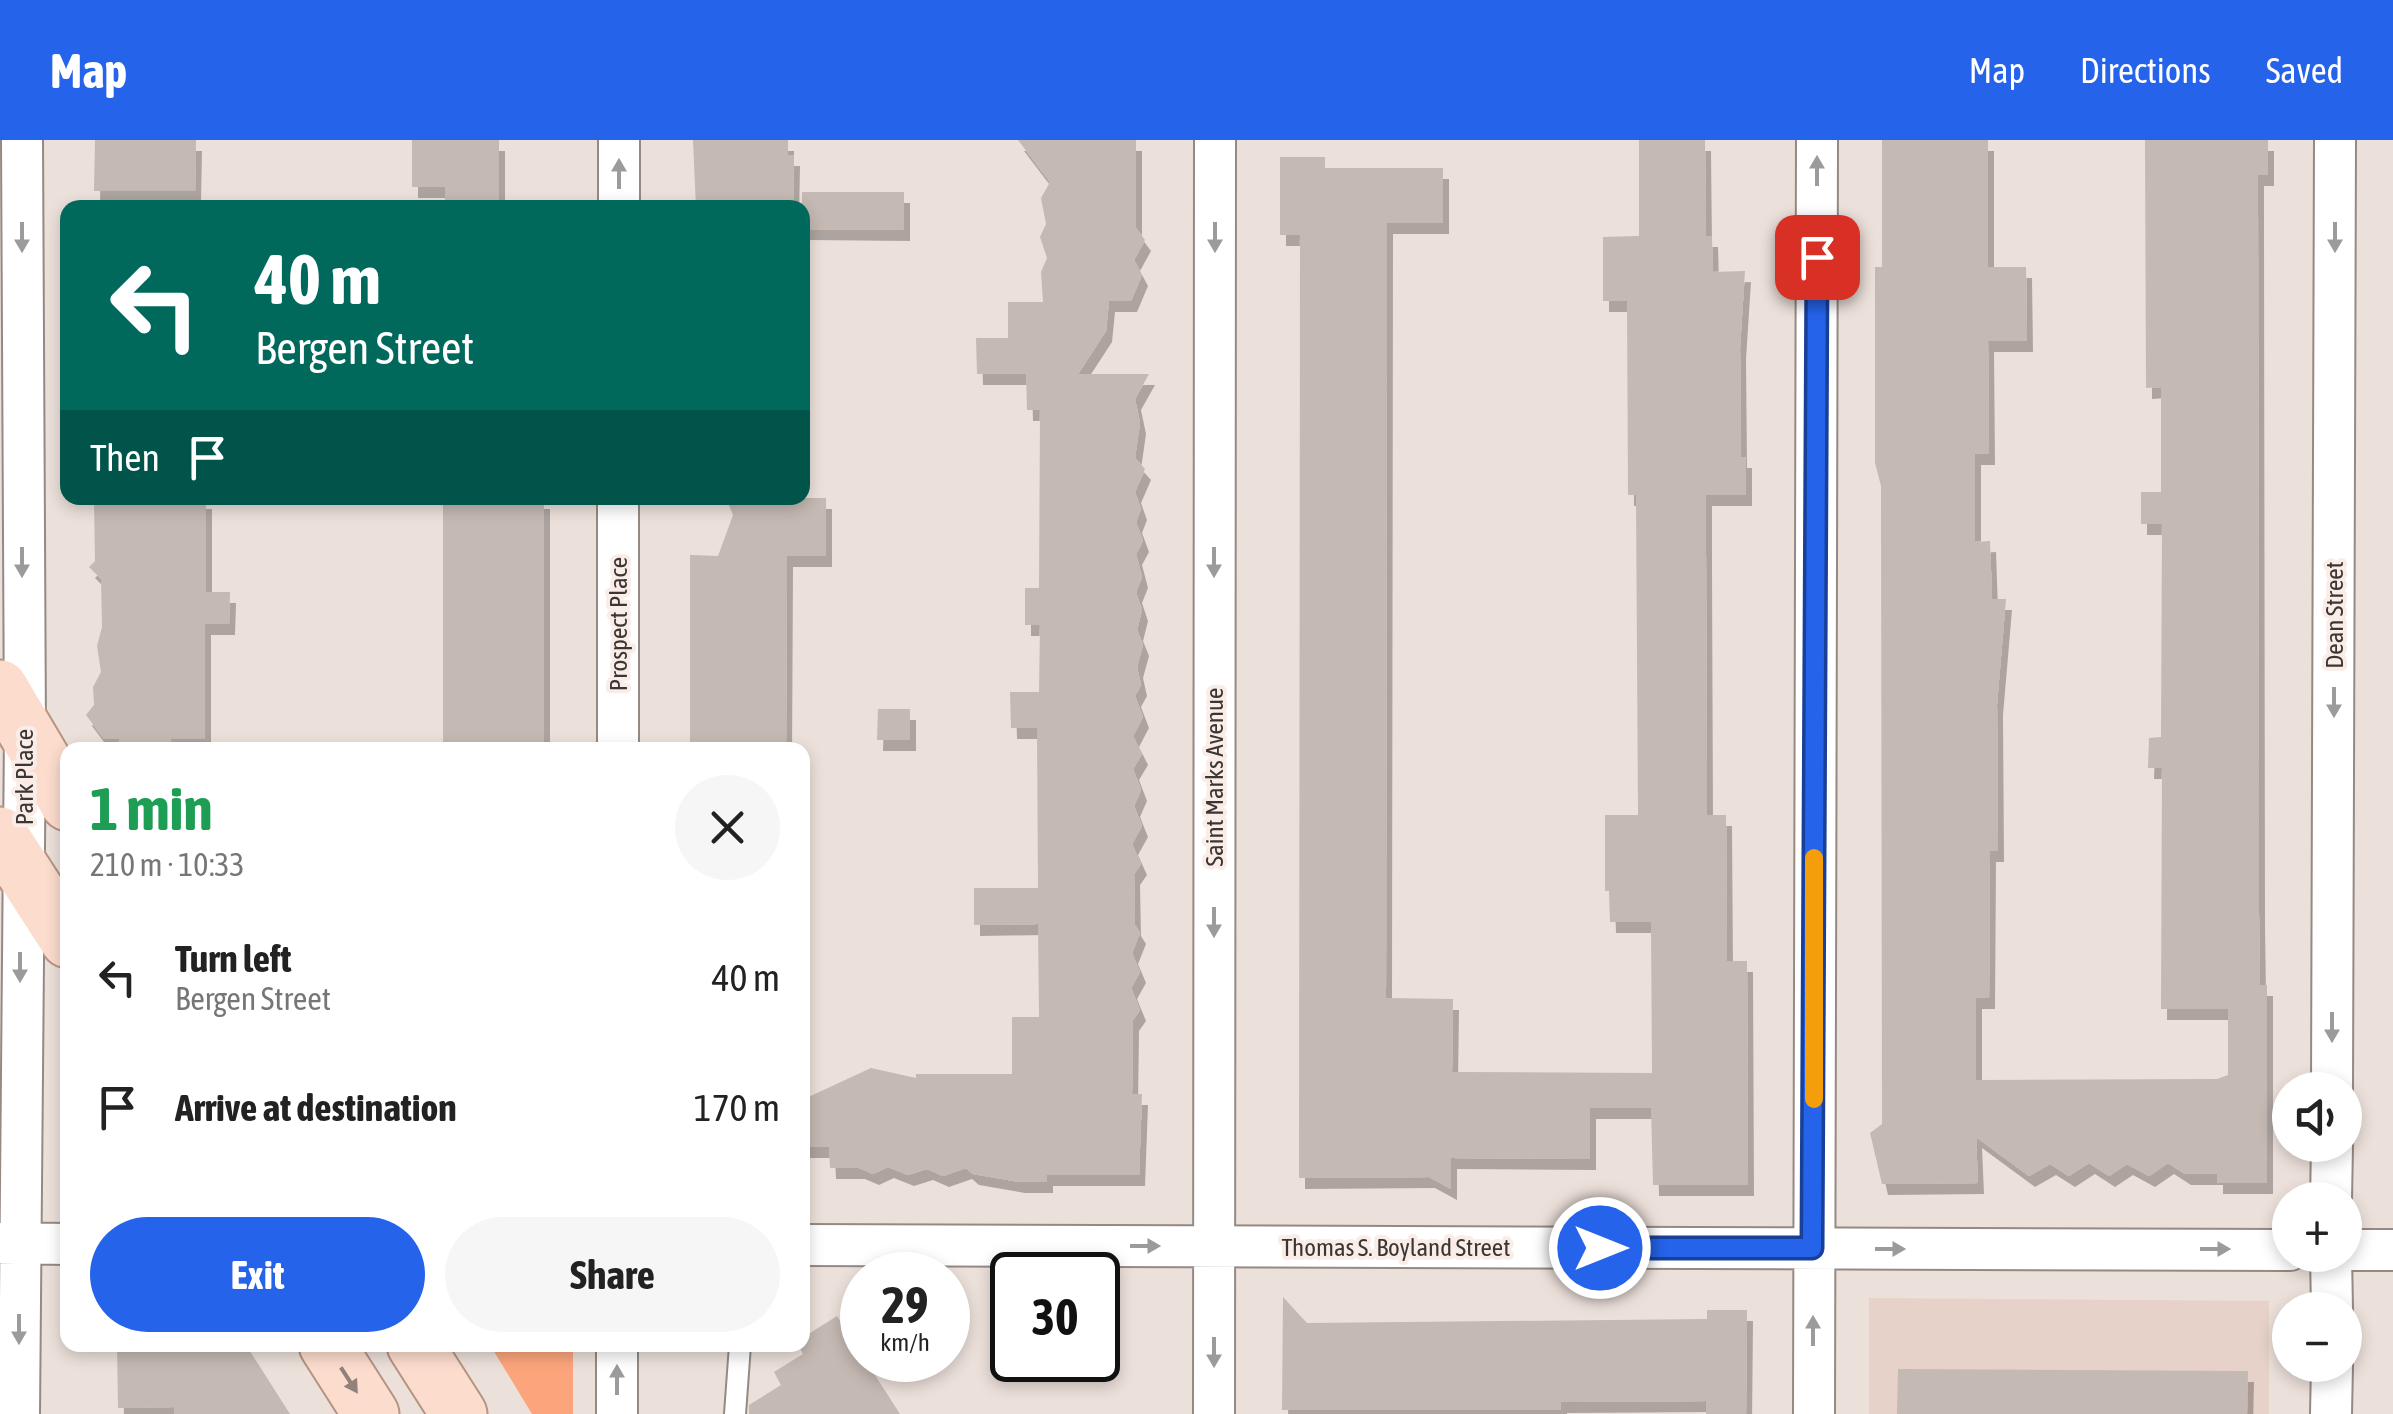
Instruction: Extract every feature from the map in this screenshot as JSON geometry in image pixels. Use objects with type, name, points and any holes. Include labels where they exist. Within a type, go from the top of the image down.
[{"type":"main road","points":[[12,710],[60,790]]},
{"type":"main road","points":[[12,852],[60,927]]},
{"type":"main road","points":[[331,1352],[371,1414]]},
{"type":"main road","points":[[420,1352],[459,1414]]},
{"type":"street","name":"Park Place","points":[[19,1414],[10,1243],[12,710],[22,140]]},
{"type":"street","points":[[619,140],[619,200]]},
{"type":"street","name":"Saint Marks Avenue","points":[[1214,1414],[1215,140]]},
{"type":"street","points":[[1814,1414],[1817,140]]},
{"type":"street","name":"Dean Street","points":[[2332,1072],[2335,140]]},
{"type":"street","name":"Prospect Place","points":[[618,505],[618,742]]},
{"type":"street","points":[[10,1243],[60,1244]]},
{"type":"street","name":"Thomas S. Boyland Street","points":[[810,1245],[2272,1250]]},
{"type":"street","points":[[2362,1250],[2393,1250]]},
{"type":"street","points":[[617,1352],[617,1414]]},
{"type":"street","points":[[2332,1382],[2332,1414]]},
{"type":"lane","points":[[735,1414],[739,1352]]},
{"type":"shaded area","points":[[1869,1298],[2269,1301],[2269,1414],[1869,1414]]},
{"type":"shaded area","points":[[494,1352],[573,1352],[573,1414],[532,1414]]},
{"type":"building","points":[[95,140],[196,140],[195,191],[94,191]]},
{"type":"building","points":[[412,140],[499,140],[499,200],[445,200],[445,187],[412,187]]},
{"type":"building","points":[[693,140],[788,140],[788,155],[794,155],[793,200],[696,200]]},
{"type":"building","points":[[1018,140],[1136,140],[1136,228],[1145,240],[1134,260],[1142,275],[1131,301],[1109,301],[1106,331],[1078,374],[1149,374],[1135,399],[1140,423],[1135,458],[1145,469],[1135,492],[1141,509],[1136,522],[1143,541],[1136,554],[1142,577],[1136,592],[1142,610],[1137,630],[1143,645],[1137,667],[1141,685],[1135,696],[1143,717],[1133,736],[1142,754],[1133,769],[1141,790],[1134,806],[1142,826],[1132,844],[1141,864],[1134,874],[1135,925],[1140,933],[1132,953],[1140,972],[1131,988],[1140,1010],[1133,1020],[1132,1094],[1142,1094],[1139,1175],[1047,1175],[1047,1182],[1019,1182],[973,1174],[966,1168],[943,1176],[927,1169],[908,1175],[888,1167],[873,1174],[859,1168],[830,1168],[829,1147],[810,1147],[810,1096],[871,1068],[916,1078],[916,1074],[1012,1074],[1012,1017],[1039,1017],[1038,924],[974,925],[974,888],[1038,888],[1037,728],[1011,728],[1010,692],[1039,692],[1040,625],[1025,625],[1025,588],[1039,588],[1040,410],[1027,410],[1026,374],[977,374],[976,338],[1008,338],[1008,302],[1043,302],[1041,272],[1047,258],[1040,237],[1046,224],[1041,198],[1050,182]]},
{"type":"building","points":[[1639,140],[1705,140],[1706,236],[1712,236],[1713,272],[1745,271],[1740,348],[1741,457],[1746,457],[1746,495],[1706,495],[1706,554],[1707,815],[1726,815],[1727,961],[1747,961],[1748,1185],[1653,1185],[1651,1108],[1590,1108],[1590,1159],[1451,1158],[1451,1189],[1429,1177],[1299,1178],[1300,235],[1280,235],[1280,157],[1325,157],[1325,168],[1443,168],[1443,223],[1387,223],[1386,998],[1453,999],[1452,1072],[1652,1073],[1651,922],[1610,922],[1609,891],[1605,891],[1605,815],[1638,815],[1636,495],[1628,495],[1627,301],[1603,301],[1603,237],[1639,236]]},
{"type":"building","points":[[1882,140],[1988,140],[1988,267],[2026,267],[2027,341],[1988,341],[1989,454],[1975,454],[1975,542],[1990,541],[1992,599],[2006,599],[1997,704],[1998,851],[1990,851],[1989,998],[1976,998],[1976,1080],[2217,1079],[2228,1075],[2228,1009],[2161,1009],[2162,768],[2148,768],[2149,738],[2161,737],[2162,524],[2141,524],[2141,492],[2161,492],[2161,387],[2146,388],[2145,140],[2268,140],[2268,175],[2258,175],[2259,914],[2260,985],[2267,985],[2267,1183],[2217,1183],[2217,1174],[2185,1174],[2168,1163],[2149,1176],[2127,1164],[2109,1176],[2089,1163],[2069,1176],[2050,1164],[2029,1176],[1976,1137],[1978,1183],[1882,1184],[1870,1133],[1882,1124],[1881,486],[1875,463],[1875,267],[1882,267]]},
{"type":"building","points":[[802,192],[904,192],[904,230],[810,229],[810,200],[802,200]]},
{"type":"building","points":[[810,498],[826,498],[826,556],[787,556],[786,742],[690,742],[690,555],[718,556],[733,515],[729,505],[810,505]]},
{"type":"building","points":[[94,505],[206,505],[206,592],[230,592],[229,624],[205,624],[205,739],[104,739],[86,715],[94,705],[93,687],[101,672],[97,646],[102,627],[101,579],[89,567],[95,561]]},
{"type":"building","points":[[443,505],[544,505],[544,742],[443,742]]},
{"type":"building","points":[[878,709],[910,709],[910,740],[877,740]]},
{"type":"building","points":[[1283,1297],[1307,1323],[1707,1319],[1707,1310],[1747,1310],[1746,1414],[1706,1414],[1706,1401],[1561,1402],[1561,1410],[1282,1410]]},
{"type":"building","points":[[837,1316],[840,1382],[879,1382],[900,1414],[749,1414],[749,1405],[781,1385],[774,1372],[802,1352],[810,1352],[810,1333]]},
{"type":"building","points":[[117,1352],[250,1352],[290,1414],[174,1414],[174,1407],[118,1408]]},
{"type":"building","points":[[1898,1369],[2248,1371],[2247,1414],[1897,1414]]},
{"type":"slow traffic","points":[[1814,858],[1814,1099]]},
{"type":"route","points":[[1600,1248],[1812,1248],[1817,257]]}]
